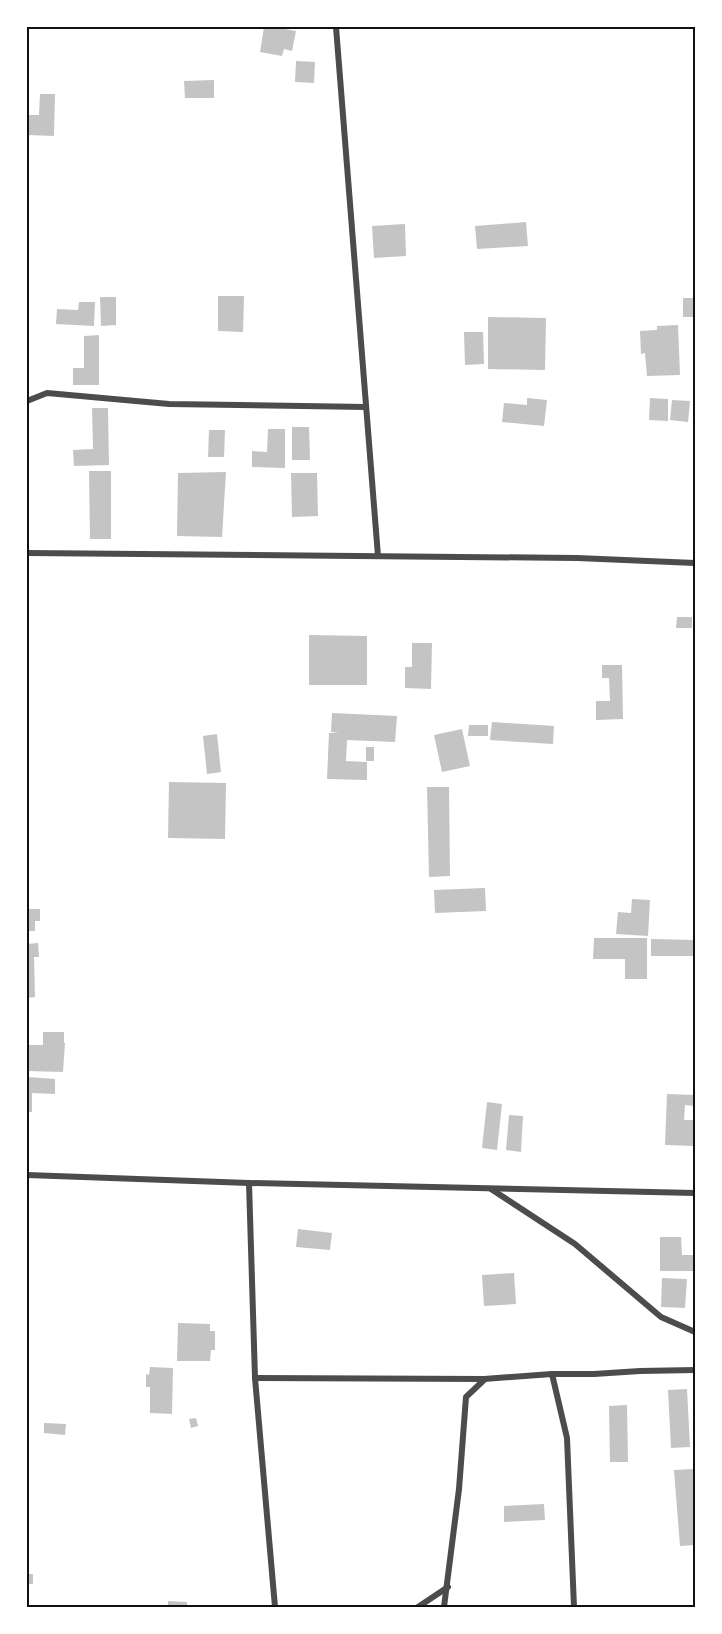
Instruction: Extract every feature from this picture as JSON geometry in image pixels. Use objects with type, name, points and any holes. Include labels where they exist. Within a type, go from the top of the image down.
[{"type":"street","points":[[336,27],[378,556]]},
{"type":"street","points":[[27,401],[47,393],[168,404],[366,407]]},
{"type":"street","points":[[27,553],[610,559],[695,563]]},
{"type":"street","points":[[27,1175],[249,1183],[695,1193]]},
{"type":"street","points":[[249,1183],[255,1378],[275,1607]]},
{"type":"street","points":[[491,1188],[575,1244],[661,1317],[695,1332]]},
{"type":"street","points":[[255,1378],[484,1379],[552,1374],[695,1370]]},
{"type":"street","points":[[552,1374],[567,1438],[574,1607]]},
{"type":"street","points":[[444,1607],[459,1489],[466,1397],[484,1379]]},
{"type":"street","points":[[418,1607],[448,1587]]},
{"type":"building","points":[[264,27],[296,31],[292,51],[284,49],[282,56],[260,52]]},
{"type":"building","points":[[296,61],[315,62],[314,83],[295,82]]},
{"type":"building","points":[[214,80],[214,98],[185,98],[184,81]]},
{"type":"building","points":[[40,94],[55,94],[54,136],[27,135],[27,115],[39,115]]},
{"type":"building","points":[[526,222],[528,246],[477,249],[475,226]]},
{"type":"building","points":[[405,224],[406,256],[374,258],[372,226]]},
{"type":"building","points":[[218,296],[244,296],[243,332],[218,331]]},
{"type":"building","points":[[100,297],[116,297],[116,325],[101,326]]},
{"type":"building","points":[[683,298],[695,298],[695,317],[683,317]]},
{"type":"building","points":[[79,302],[95,302],[94,326],[56,324],[57,309],[78,310]]},
{"type":"building","points":[[488,317],[546,318],[545,370],[488,369]]},
{"type":"building","points":[[678,325],[680,375],[647,376],[645,353],[641,354],[640,331],[657,330],[657,326]]},
{"type":"building","points":[[464,332],[483,332],[484,364],[465,365]]},
{"type":"building","points":[[99,335],[99,385],[73,385],[73,368],[84,368],[84,336]]},
{"type":"building","points":[[527,398],[547,400],[544,426],[502,422],[504,403],[527,405]]},
{"type":"building","points":[[650,398],[668,399],[668,421],[649,420]]},
{"type":"building","points":[[672,400],[690,401],[688,422],[670,420]]},
{"type":"building","points":[[92,408],[108,408],[109,465],[74,466],[73,450],[93,449]]},
{"type":"building","points":[[292,427],[309,427],[310,460],[292,460]]},
{"type":"building","points":[[268,429],[285,429],[285,468],[252,467],[252,451],[267,452]]},
{"type":"building","points":[[209,430],[225,430],[224,457],[208,457]]},
{"type":"building","points":[[89,471],[111,471],[111,539],[90,539]]},
{"type":"building","points":[[226,472],[222,537],[177,536],[178,473]]},
{"type":"building","points":[[291,473],[317,473],[318,516],[292,517]]},
{"type":"building","points":[[677,617],[692,617],[692,628],[676,628]]},
{"type":"building","points":[[309,635],[367,636],[367,685],[309,685]]},
{"type":"building","points":[[412,643],[432,643],[431,689],[405,688],[405,667],[412,667]]},
{"type":"building","points":[[602,665],[622,665],[623,719],[596,720],[596,701],[610,701],[609,678],[602,678]]},
{"type":"building","points":[[332,713],[397,716],[395,742],[347,740],[346,761],[367,762],[367,780],[327,779],[329,733],[339,733],[331,732]]},
{"type":"building","points":[[492,722],[554,726],[553,744],[490,740]]},
{"type":"building","points":[[469,725],[488,725],[488,736],[468,736]]},
{"type":"building","points":[[462,729],[470,766],[442,772],[434,735]]},
{"type":"building","points":[[217,734],[221,772],[207,774],[203,736]]},
{"type":"building","points":[[366,747],[374,747],[374,761],[366,761]]},
{"type":"building","points":[[169,782],[226,783],[225,839],[168,838]]},
{"type":"building","points":[[427,787],[449,787],[450,876],[429,877]]},
{"type":"building","points":[[485,888],[486,911],[435,913],[434,890]]},
{"type":"building","points":[[632,899],[650,900],[648,936],[616,934],[618,912],[631,913]]},
{"type":"building","points":[[27,909],[40,909],[40,921],[35,921],[35,931],[27,931]]},
{"type":"building","points":[[594,938],[647,938],[647,979],[625,979],[625,959],[593,959]]},
{"type":"building","points":[[651,939],[695,940],[695,956],[651,956]]},
{"type":"building","points":[[38,943],[39,957],[34,957],[35,997],[27,998],[27,944]]},
{"type":"building","points":[[43,1032],[64,1032],[63,1072],[28,1071],[29,1045],[43,1045]]},
{"type":"building","points":[[27,1077],[55,1079],[55,1094],[32,1093],[32,1112],[27,1112]]},
{"type":"building","points":[[667,1094],[695,1095],[695,1106],[685,1105],[684,1120],[695,1120],[695,1146],[665,1145]]},
{"type":"building","points":[[487,1102],[502,1104],[497,1150],[482,1148]]},
{"type":"building","points":[[509,1115],[523,1116],[521,1152],[506,1150]]},
{"type":"building","points":[[298,1229],[332,1233],[330,1250],[296,1247]]},
{"type":"building","points":[[660,1237],[681,1237],[682,1255],[695,1255],[695,1271],[660,1271]]},
{"type":"building","points":[[514,1273],[516,1304],[484,1306],[482,1275]]},
{"type":"building","points":[[662,1278],[687,1279],[685,1308],[661,1307]]},
{"type":"building","points":[[178,1323],[210,1324],[210,1331],[215,1331],[215,1350],[211,1350],[210,1361],[177,1361]]},
{"type":"building","points":[[150,1367],[173,1368],[172,1414],[150,1413],[150,1387],[146,1387],[146,1374],[149,1375]]},
{"type":"building","points":[[687,1389],[690,1447],[671,1448],[668,1390]]},
{"type":"building","points":[[627,1405],[628,1462],[610,1462],[609,1406]]},
{"type":"building","points":[[196,1418],[198,1426],[191,1428],[189,1419]]},
{"type":"building","points":[[44,1423],[66,1424],[65,1435],[44,1433]]},
{"type":"building","points":[[693,1469],[695,1545],[680,1546],[674,1470]]},
{"type":"building","points":[[544,1504],[545,1520],[504,1522],[504,1506]]},
{"type":"building","points":[[27,1574],[33,1574],[33,1584],[27,1584]]},
{"type":"building","points":[[168,1601],[187,1602],[187,1607],[168,1607]]}]
